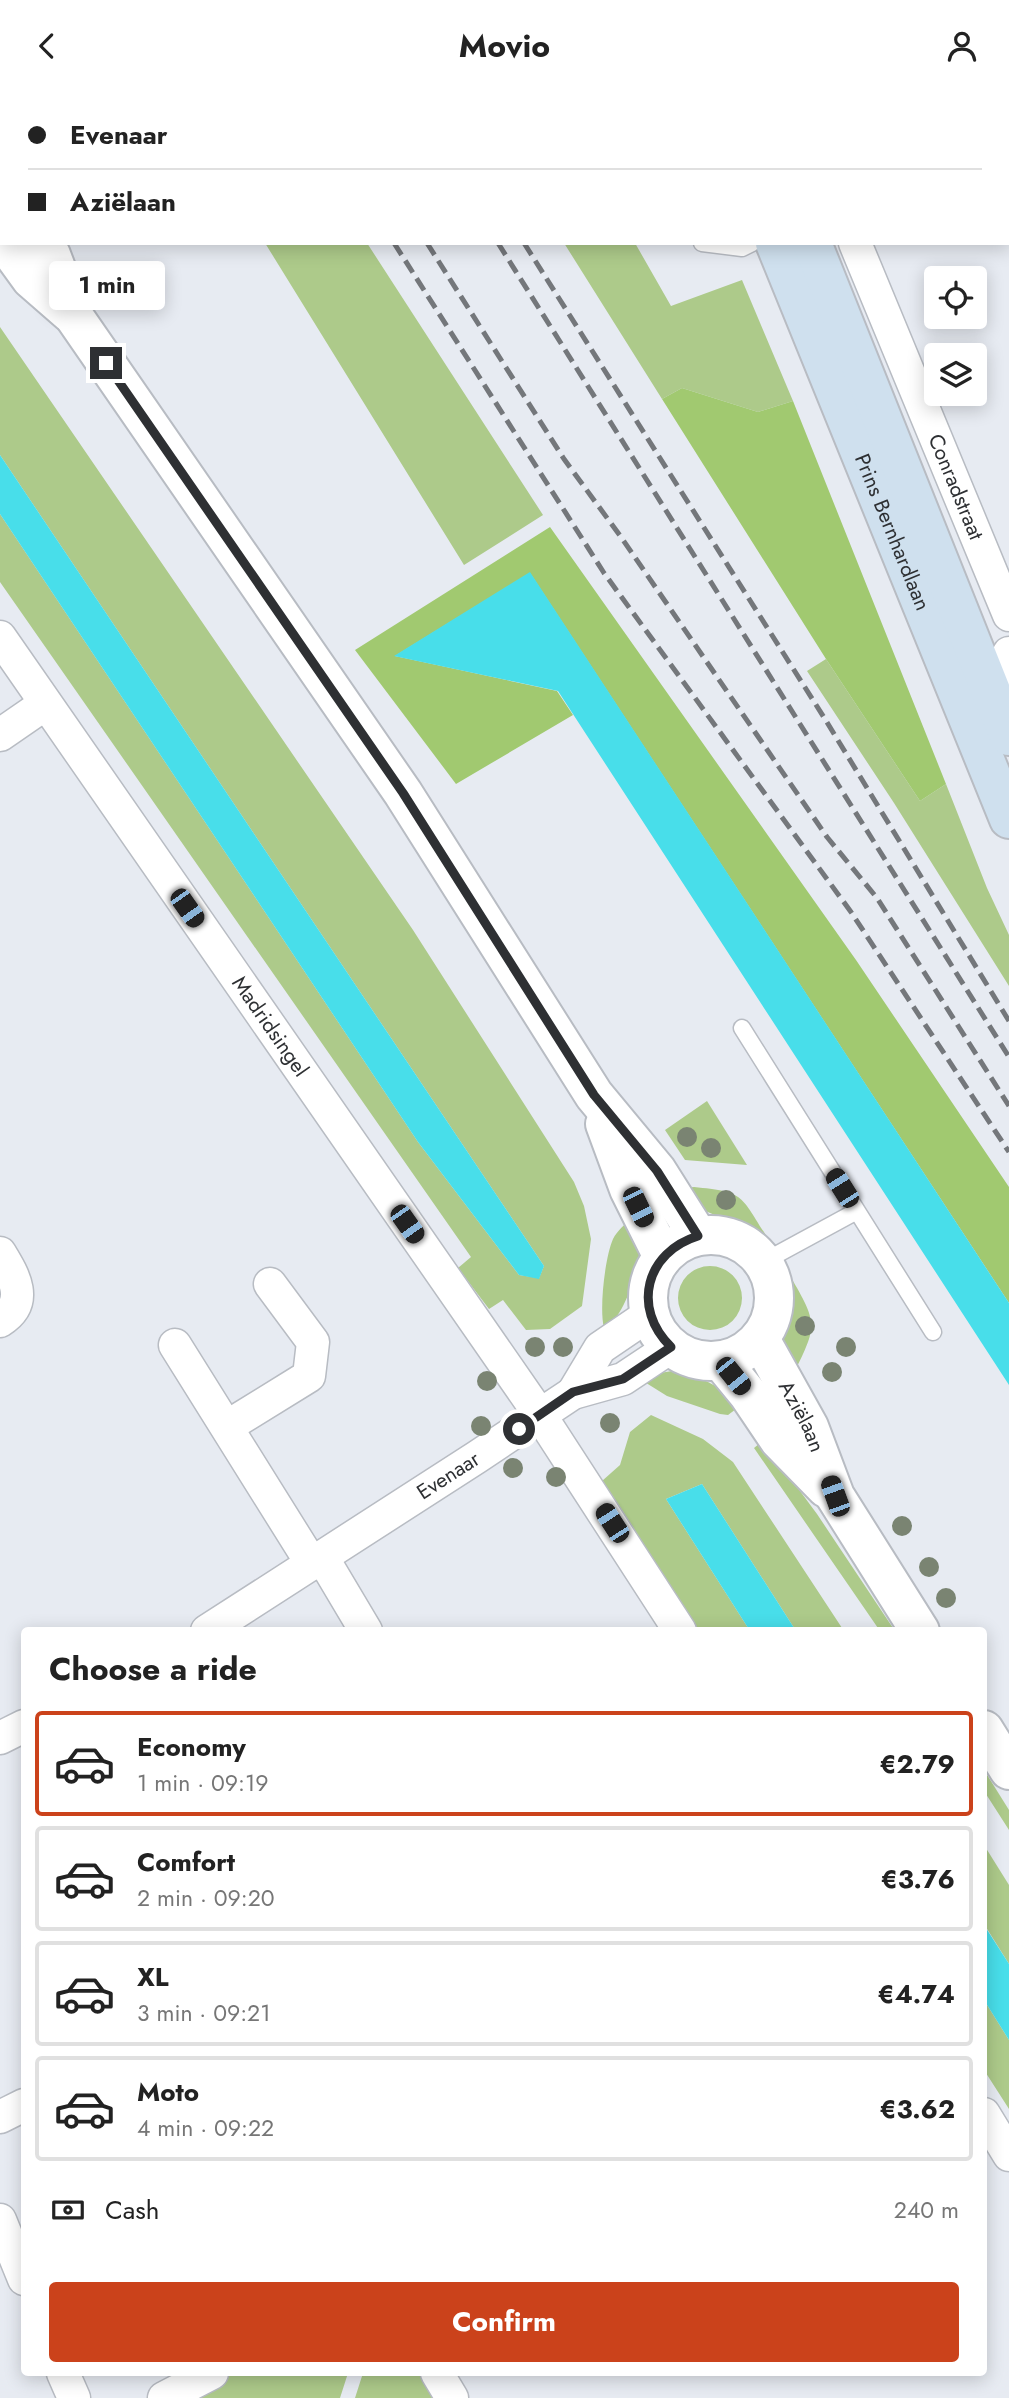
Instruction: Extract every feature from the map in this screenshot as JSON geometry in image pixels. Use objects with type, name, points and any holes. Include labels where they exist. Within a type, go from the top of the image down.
[{"type":"main road","name":"Prins Bernhardlaan","points":[[776,245],[975,695],[1009,736]]},
{"type":"main road","name":"Prins Bernhardlaan","points":[[813,245],[975,695],[1009,820]]},
{"type":"street","points":[[6,245],[31,279],[75,318]]},
{"type":"street","points":[[44,245],[51,255],[75,318],[403,793],[594,1095],[657,1171],[698,1236]]},
{"type":"street","name":"Conradstraat","points":[[856,245],[1009,615]]},
{"type":"street","name":"Madridsingel","points":[[0,637],[540,1415],[677,1627]]},
{"type":"street","points":[[975,695],[1009,653]]},
{"type":"street","points":[[0,735],[45,704]]},
{"type":"street","points":[[594,1095],[629,1189],[663,1257]]},
{"type":"street","points":[[698,1236],[735,1239],[755,1252],[773,1284],[774,1307],[767,1329],[760,1339],[743,1353],[721,1361],[700,1361],[680,1353],[658,1332],[650,1314],[649,1284],[663,1257],[679,1244],[698,1236]]},
{"type":"street","points":[[0,1253],[13,1275],[17,1291],[15,1306],[9,1315],[0,1321]]},
{"type":"street","points":[[228,1426],[309,1376],[313,1342],[270,1284]]},
{"type":"street","name":"Evenaar","points":[[573,1392],[600,1348],[650,1314]]},
{"type":"street","name":"Aziëlaan","points":[[760,1339],[809,1427],[835,1496],[917,1627]]},
{"type":"street","points":[[175,1345],[363,1627]]},
{"type":"street","name":"Evenaar","points":[[213,1627],[573,1392],[623,1379],[671,1347]]},
{"type":"street","name":"Aziëlaan","points":[[721,1361],[746,1391],[779,1440],[835,1496]]},
{"type":"street","points":[[0,1738],[21,1728]]},
{"type":"street","points":[[987,1735],[1009,1770]]},
{"type":"street","points":[[0,2117],[21,2106]]},
{"type":"street","points":[[0,2220],[21,2272]]},
{"type":"street","points":[[64,2376],[74,2398]]},
{"type":"street","points":[[164,2398],[206,2376]]},
{"type":"street","points":[[439,2376],[452,2398]]},
{"type":"lane","points":[[718,245],[742,248],[747,245]]},
{"type":"lane","points":[[742,1028],[933,1332]]},
{"type":"lane","points":[[763,1262],[856,1211]]},
{"type":"green space","points":[[266,245],[368,245],[543,515],[464,565]]},
{"type":"green space","points":[[565,245],[636,245],[671,306],[742,280],[793,401],[758,412],[682,388],[662,399]]},
{"type":"green space","points":[[0,327],[413,930],[574,1182],[584,1206],[591,1239],[582,1306],[550,1329],[526,1330],[503,1300],[489,1309],[458,1268],[471,1257],[0,582],[0,514],[418,1142],[519,1275],[539,1278],[544,1266],[0,455]]},
{"type":"green space","points":[[682,388],[758,412],[793,401],[946,784],[920,801],[826,659],[662,399]]},
{"type":"green space","points":[[550,527],[856,960],[1009,1187],[1009,1303],[530,573],[395,656],[557,691],[573,715],[456,784],[355,650]]},
{"type":"green space","points":[[826,659],[920,801],[946,784],[987,888],[1009,935],[1009,986],[807,671]]},
{"type":"green space","points":[[707,1101],[747,1165],[685,1160],[665,1130]]},
{"type":"green space","points":[[684,1188],[723,1191],[740,1198],[767,1237],[703,1210]]},
{"type":"green space","points":[[632,1218],[639,1239],[639,1259],[624,1305],[604,1328],[603,1296],[610,1247],[617,1233]]},
{"type":"green space","points":[[704,1266],[716,1266],[733,1275],[740,1286],[740,1310],[733,1321],[716,1330],[704,1330],[692,1325],[683,1316],[678,1304],[678,1292],[683,1280],[692,1271]]},
{"type":"green space","points":[[793,1281],[807,1307],[811,1326],[807,1344],[795,1371],[782,1350],[782,1337],[790,1306],[790,1284]]},
{"type":"green space","points":[[672,1371],[709,1383],[740,1406],[728,1415],[720,1414],[667,1396],[643,1381],[654,1374]]},
{"type":"green space","points":[[651,1415],[703,1439],[733,1462],[841,1627],[793,1627],[702,1484],[666,1499],[747,1627],[696,1627],[602,1481],[620,1465],[630,1432]]},
{"type":"green space","points":[[765,1439],[892,1627],[877,1627],[754,1448]]},
{"type":"green space","points":[[987,1775],[1009,1810],[1009,1830],[987,1796]]},
{"type":"green space","points":[[987,1850],[1009,1885],[1009,1964],[987,1929]]},
{"type":"green space","points":[[987,2005],[1009,2040],[1009,2109],[987,2075]]},
{"type":"green space","points":[[226,2376],[347,2376],[340,2398],[183,2398]]},
{"type":"green space","points":[[362,2376],[423,2376],[436,2398],[355,2398]]},
{"type":"water","points":[[0,455],[544,1266],[539,1279],[519,1275],[418,1142],[0,514]]},
{"type":"water","points":[[530,572],[1009,1303],[1009,1385],[558,691],[394,656]]},
{"type":"water","points":[[702,1484],[793,1627],[747,1627],[666,1499]]},
{"type":"water","points":[[987,1930],[1009,1964],[1009,2040],[987,2005]]},
{"type":"railway","points":[[395,245],[604,573],[851,912],[1009,1152]]},
{"type":"railway","points":[[428,245],[564,459],[621,537],[827,837],[877,898],[1009,1106]]},
{"type":"railway","points":[[499,245],[1009,1057]]},
{"type":"railway","points":[[525,245],[825,719],[1009,1021]]},
{"type":"route","points":[[106,363],[403,793],[594,1095],[657,1171],[698,1236],[670,1250],[654,1270],[649,1284],[648,1299],[653,1324],[671,1347],[623,1379],[573,1392],[519,1429]]}]
